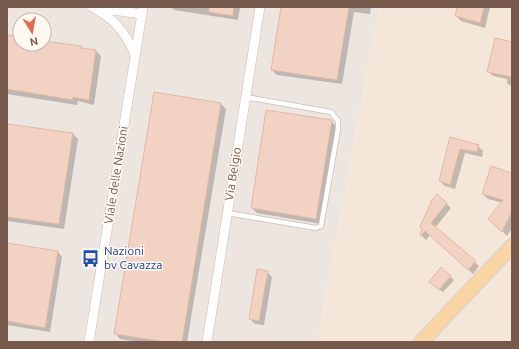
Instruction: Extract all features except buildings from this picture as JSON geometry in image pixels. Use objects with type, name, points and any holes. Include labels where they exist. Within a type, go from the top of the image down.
[{"type":"main road","points":[[421,342],[512,246]]},
{"type":"street","points":[[92,7],[142,11]]},
{"type":"street","points":[[92,7],[114,22],[123,31],[136,54]]},
{"type":"street","name":"Via Belgio","points":[[206,342],[260,7]]},
{"type":"street","name":"Viale delle Nazioni","points":[[89,342],[142,11]]},
{"type":"lane","points":[[227,213],[316,228],[321,226],[338,129],[338,121],[331,112],[245,97]]},
{"type":"shaded area","points":[[7,7],[379,7],[317,342],[7,342]]},
{"type":"shaded area","points":[[379,7],[512,7],[512,342],[317,342]]},
{"type":"place","name":"Nazioni bv Cavazza","points":[[91,258]]}]
